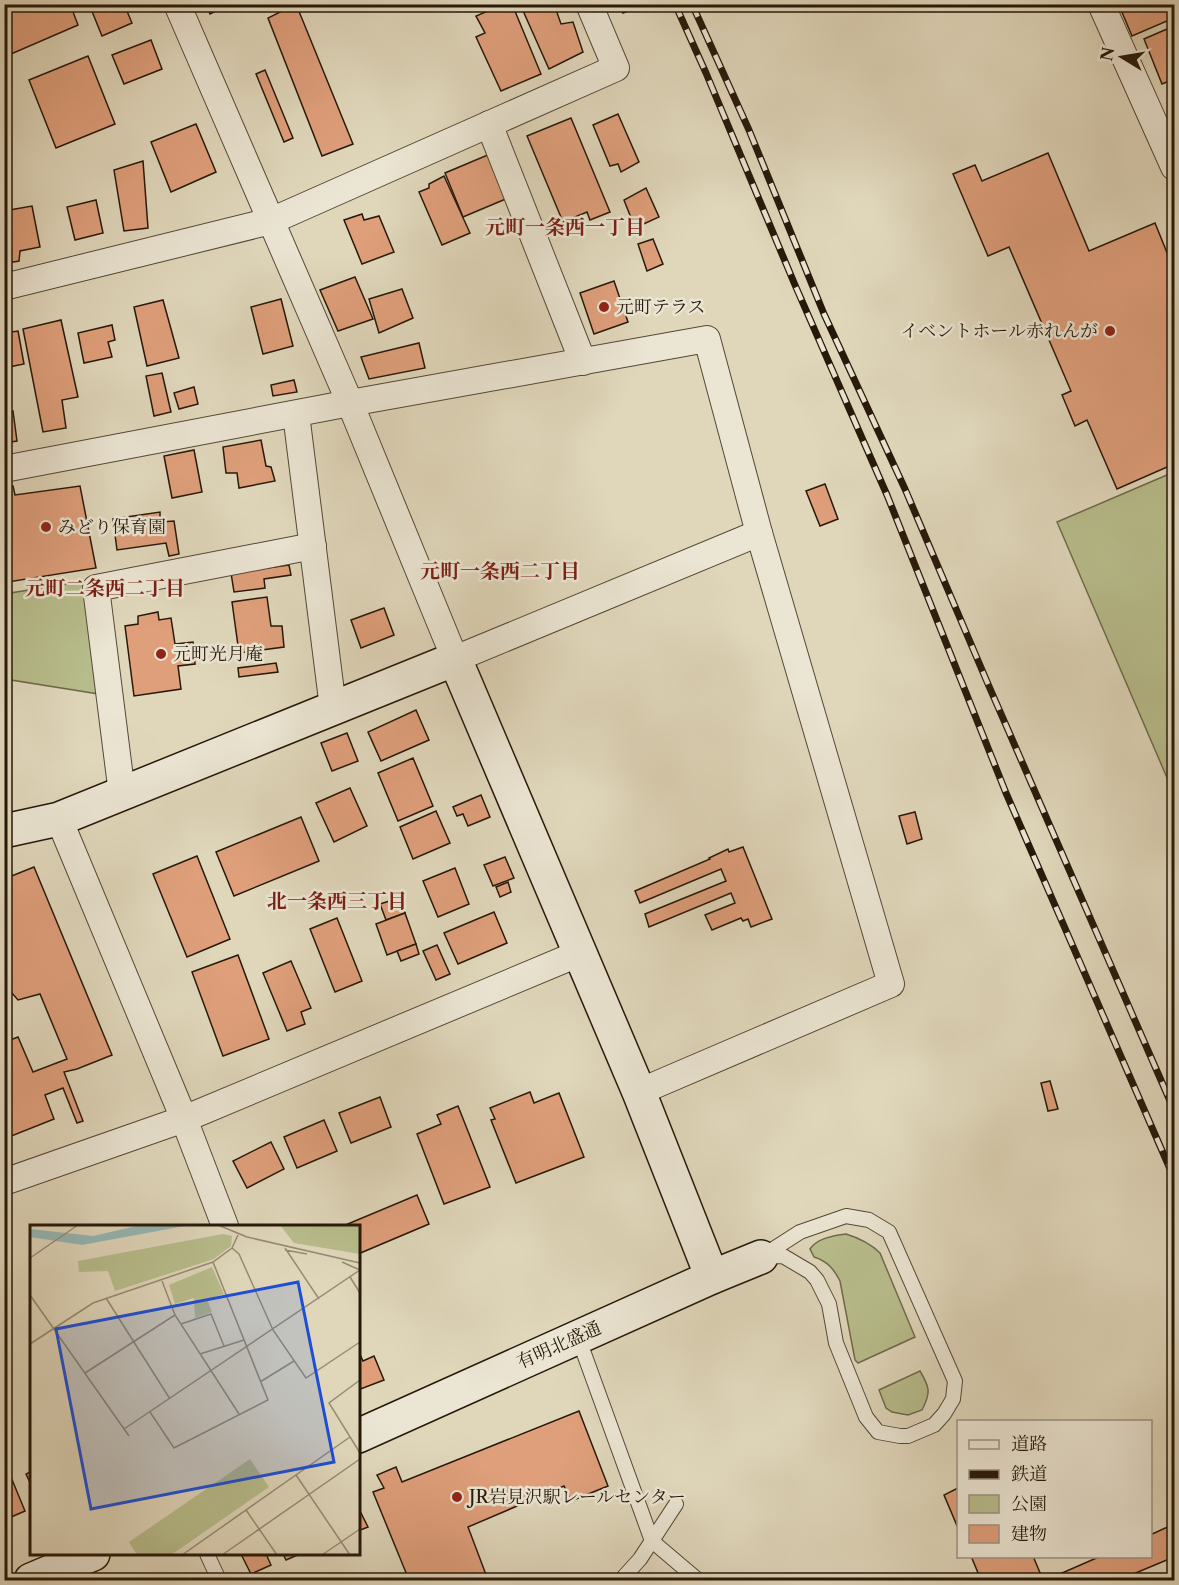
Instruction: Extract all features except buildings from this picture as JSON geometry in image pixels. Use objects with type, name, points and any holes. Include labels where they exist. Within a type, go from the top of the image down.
[{"type":"street","points":[[177,4],[350,403],[455,659],[639,1092],[712,1277]]},
{"type":"street","points":[[4,287],[271,221],[616,68],[589,4]]},
{"type":"street","points":[[1101,4],[1174,167]]},
{"type":"street","points":[[489,124],[583,362]]},
{"type":"street","points":[[4,469],[350,403],[706,339],[759,533],[891,984],[639,1092]]},
{"type":"street","points":[[296,414],[333,708]]},
{"type":"street","points":[[4,831],[59,819],[759,533]]},
{"type":"street","points":[[122,794],[96,588],[313,546]]},
{"type":"street","points":[[59,819],[184,1119],[224,1225]]},
{"type":"street","points":[[4,1182],[184,1119],[580,953]]},
{"type":"street","name":"有明北盛通","points":[[360,1435],[761,1257]]},
{"type":"street","points":[[31,1581],[91,1555]]},
{"type":"lane","points":[[846,1216],[869,1220],[889,1232],[955,1381],[952,1399],[944,1414],[933,1425],[908,1436],[878,1432],[866,1417],[836,1343],[829,1304],[817,1280],[810,1272],[783,1256],[761,1257],[800,1232],[846,1216]]},
{"type":"lane","points":[[578,1337],[652,1541],[698,1581]]},
{"type":"lane","points":[[621,1581],[640,1559],[676,1504]]},
{"type":"lane","points":[[207,1555],[219,1581]]},
{"type":"green space","points":[[1174,472],[1174,794],[1057,522]]},
{"type":"green space","points":[[86,581],[99,694],[5,679],[4,594]]},
{"type":"green space","points":[[846,1234],[864,1241],[880,1253],[915,1337],[858,1363],[855,1360],[840,1281],[830,1266],[814,1257],[810,1249],[821,1240]]},
{"type":"green space","points":[[920,1371],[928,1390],[922,1410],[908,1415],[892,1412],[886,1408],[879,1390]]},
{"type":"railway","points":[[675,4],[887,495],[1006,793],[1174,1178]]},
{"type":"railway","points":[[692,4],[749,130],[824,314],[905,489],[1174,1110]]},
{"type":"place","name":"元町テラス","points":[[604,307]]},
{"type":"place","name":"イベントホール赤れんが","points":[[1110,331]]},
{"type":"place","name":"みどり保育園","points":[[46,527]]},
{"type":"place","name":"元町光月庵","points":[[161,654]]},
{"type":"place","name":"JR岩見沢駅レールセンター","points":[[457,1497]]},
{"type":"district","name":"元町一条西一丁目","points":[[565,227]]},
{"type":"district","name":"元町一条西二丁目","points":[[500,571]]},
{"type":"district","name":"元町二条西二丁目","points":[[105,588]]},
{"type":"district","name":"北一条西三丁目","points":[[337,901]]}]
